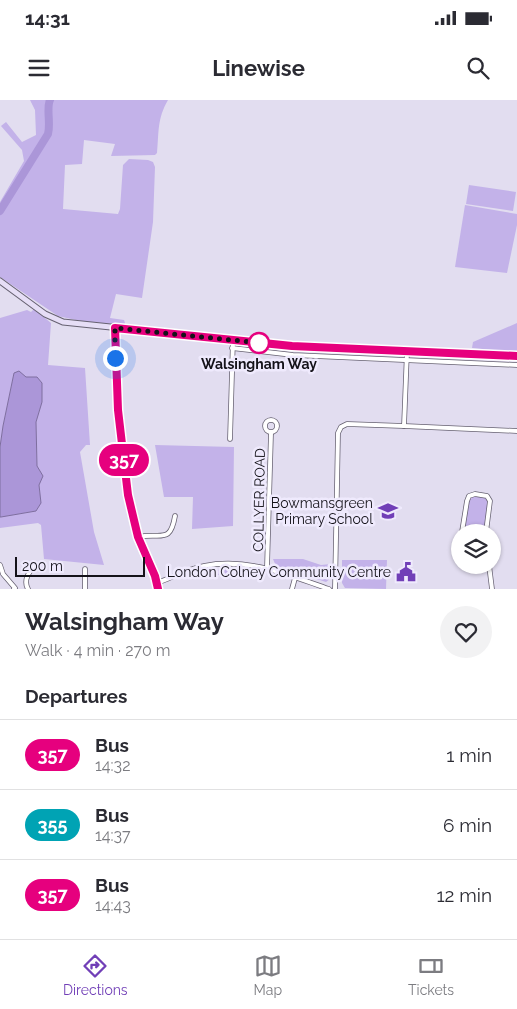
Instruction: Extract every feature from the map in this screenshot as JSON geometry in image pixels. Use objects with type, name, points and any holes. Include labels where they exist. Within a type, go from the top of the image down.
[{"type":"main road","points":[[0,281],[45,314],[57,320],[115,328],[292,346],[517,356]]},
{"type":"street","points":[[115,328],[117,396],[125,472],[138,537],[158,589]]},
{"type":"street","points":[[230,438],[233,340]]},
{"type":"street","points":[[232,348],[293,355],[517,365]]},
{"type":"street","points":[[404,426],[407,351]]},
{"type":"street","points":[[335,589],[339,429],[347,424],[517,431]]},
{"type":"street","name":"COLLYER ROAD","points":[[267,568],[271,433]]},
{"type":"street","points":[[463,524],[467,500],[469,496],[475,494],[486,496],[490,501],[487,524]]},
{"type":"street","points":[[138,537],[166,535],[171,532],[175,516]]},
{"type":"street","points":[[0,564],[2,574],[21,587],[35,564]]},
{"type":"street","points":[[157,583],[192,569],[212,565],[240,564],[267,568],[329,589]]},
{"type":"street","points":[[85,569],[85,589]]},
{"type":"street","points":[[490,574],[492,589]]},
{"type":"street","points":[[292,589],[295,578]]},
{"type":"shaded area","points":[[30,100],[168,100],[160,120],[157,153],[155,155],[111,156],[115,144],[84,140],[82,164],[65,165],[63,209],[118,214],[123,165],[129,159],[148,160],[153,162],[155,167],[153,222],[142,298],[116,294],[110,318],[124,320],[124,325],[80,321],[58,316],[0,277],[0,202],[24,161],[22,150],[1,126],[6,122],[22,142],[36,135],[35,110]]},
{"type":"shaded area","points":[[469,185],[516,192],[513,211],[466,204]]},
{"type":"shaded area","points":[[465,205],[517,214],[517,225],[507,273],[455,267]]},
{"type":"shaded area","points":[[34,309],[51,323],[48,365],[85,368],[90,445],[86,445],[80,452],[94,532],[104,565],[44,559],[41,525],[38,523],[0,528],[0,517],[36,511],[41,503],[39,485],[42,476],[37,466],[36,422],[42,402],[26,377],[14,373],[0,447],[0,318],[27,310],[31,312]]},
{"type":"shaded area","points":[[517,323],[517,352],[472,348],[473,342]]},
{"type":"shaded area","points":[[19,371],[26,377],[37,377],[42,383],[42,402],[36,422],[37,466],[43,476],[39,485],[41,503],[36,511],[0,517],[0,447],[14,373]]},
{"type":"shaded area","points":[[155,445],[234,447],[233,526],[192,529],[193,497],[164,497]]},
{"type":"shaded area","points":[[474,495],[483,496],[489,501],[486,524],[465,524],[469,498]]},
{"type":"shaded area","points":[[273,559],[303,559],[321,565],[331,564],[331,578],[326,582],[276,566]]},
{"type":"shaded area","points":[[342,560],[387,560],[386,589],[345,588],[342,583]]},
{"type":"shaded area","points":[[227,569],[262,573],[258,577],[218,575],[213,570]]},
{"type":"waterway","points":[[0,211],[48,134],[48,107],[50,100]]},
{"type":"bus line","name":"357","points":[[158,589],[155,576],[138,537],[128,495],[118,410],[115,328],[292,346],[517,356]]},
{"type":"place","name":"Walsingham Way","points":[[259,343]]},
{"type":"place","name":"Bowmansgreen Primary School","points":[[388,511]]},
{"type":"place","name":"London Colney Community Centre","points":[[406,572]]},
{"type":"route","points":[[115,358],[115,328],[261,343],[259,343]]}]
